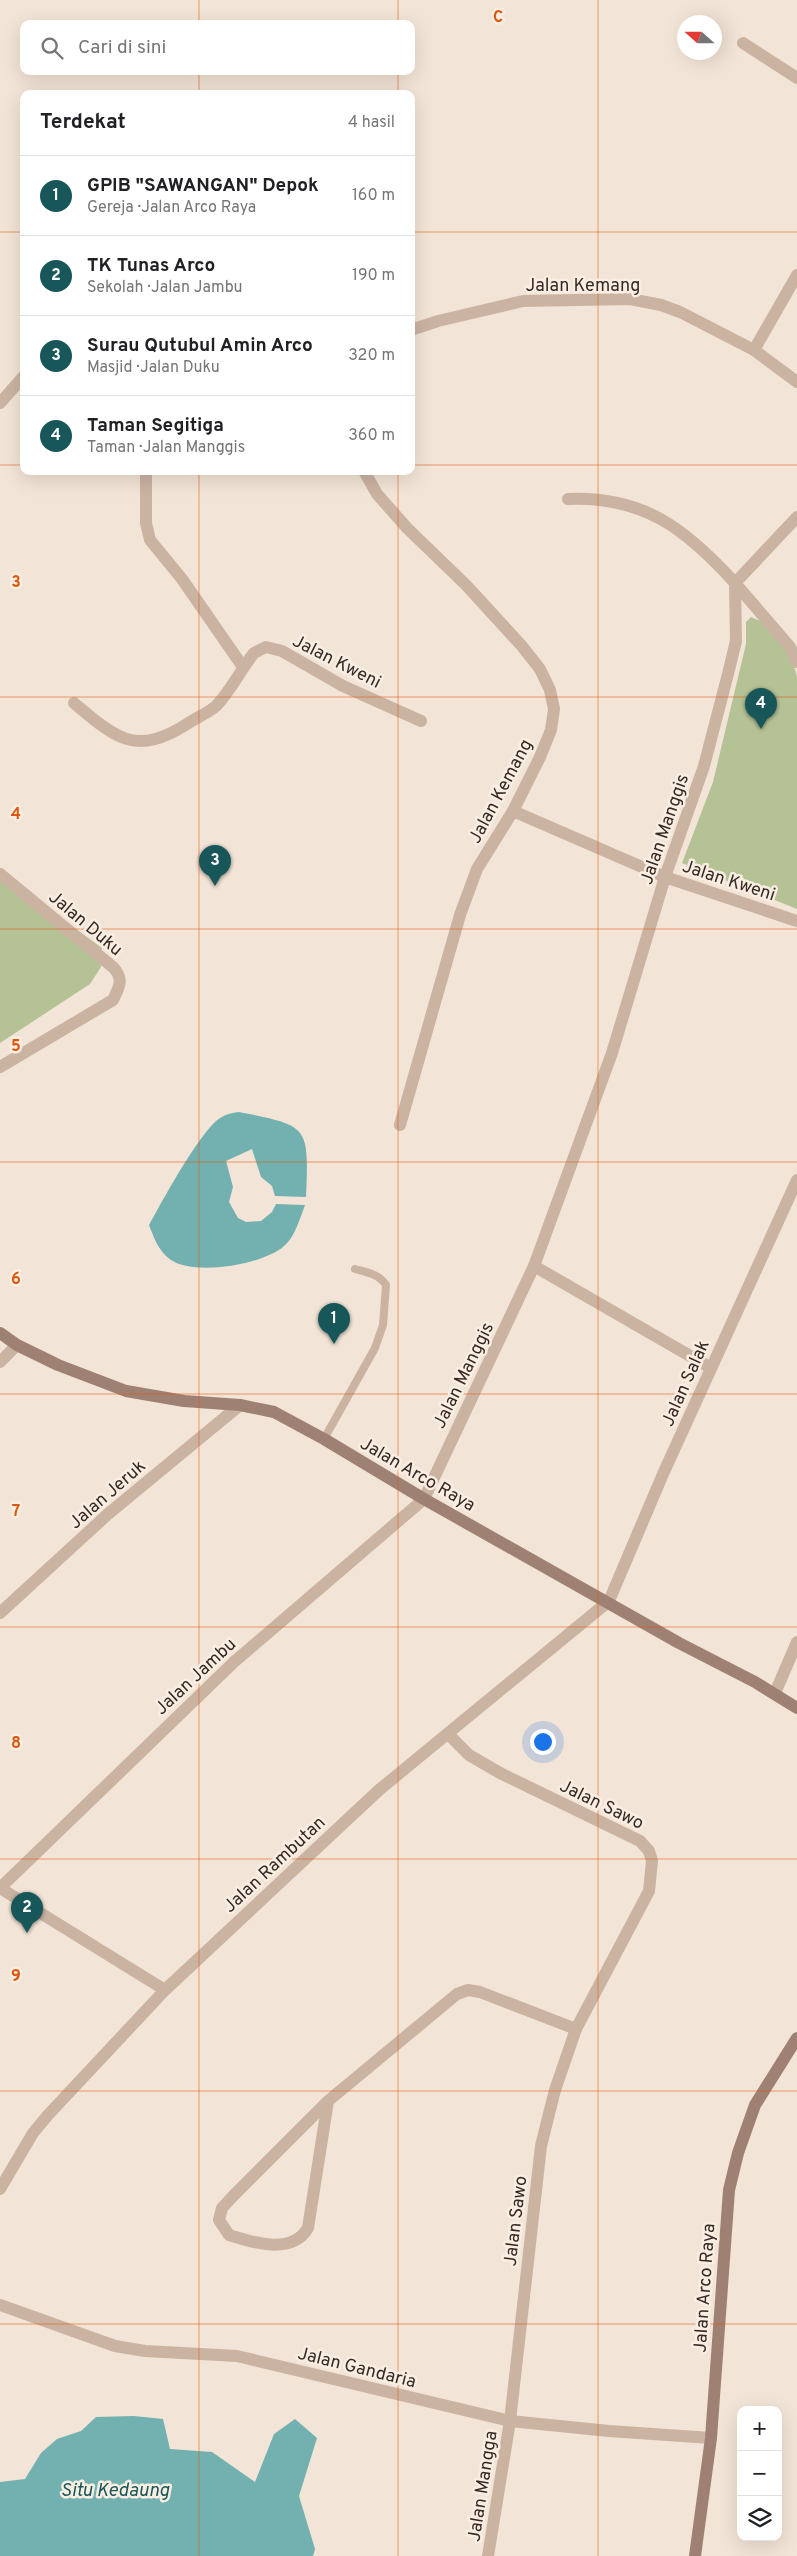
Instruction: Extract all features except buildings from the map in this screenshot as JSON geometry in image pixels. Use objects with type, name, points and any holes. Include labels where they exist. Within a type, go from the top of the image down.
[{"type":"main road","name":"Jalan Arco Raya","points":[[0,1333],[17,1346],[73,1372],[126,1391],[184,1401],[240,1405],[274,1412],[324,1439],[424,1499],[609,1601],[679,1643],[775,1693],[797,1708]]},
{"type":"main road","name":"Jalan Arco Raya","points":[[695,2556],[711,2438],[729,2190],[738,2153],[755,2105],[797,2038]]},
{"type":"street","points":[[743,43],[797,78]]},
{"type":"street","points":[[754,350],[797,275]]},
{"type":"street","name":"Jalan Kemang","points":[[415,329],[438,321],[523,301],[630,299],[680,312],[754,350],[797,382]]},
{"type":"street","points":[[0,403],[20,380]]},
{"type":"street","points":[[146,475],[146,523],[150,540],[182,578],[242,667]]},
{"type":"street","name":"Jalan Kemang","points":[[366,475],[377,494],[407,528],[466,585],[521,644],[540,669],[550,690],[554,709],[551,730],[536,766],[513,811],[478,869],[460,914],[400,1125]]},
{"type":"street","points":[[568,499],[597,498],[634,507],[663,520],[687,534],[736,582],[790,647],[797,662]]},
{"type":"street","points":[[736,582],[797,517]]},
{"type":"street","name":"Jalan Manggis","points":[[424,1499],[534,1266],[612,1053],[665,877],[704,766],[736,641],[736,582]]},
{"type":"street","name":"Jalan Kweni","points":[[74,703],[106,730],[124,739],[148,742],[171,734],[216,706],[242,667],[259,650],[270,647],[282,651],[343,686],[421,721]]},
{"type":"street","name":"Jalan Kweni","points":[[513,811],[665,877],[797,921]]},
{"type":"street","name":"Jalan Duku","points":[[0,874],[114,968],[120,975],[121,984],[113,1000],[0,1067]]},
{"type":"street","name":"Jalan Salak","points":[[609,1601],[711,1368],[797,1180]]},
{"type":"street","points":[[534,1266],[711,1368]]},
{"type":"street","points":[[0,1362],[17,1346]]},
{"type":"street","name":"Jalan Jeruk","points":[[0,1613],[108,1514],[240,1405]]},
{"type":"street","name":"Jalan Jambu","points":[[165,1990],[0,1888],[234,1662],[424,1499]]},
{"type":"street","name":"Jalan Rambutan","points":[[0,2189],[28,2140],[48,2115],[165,1990],[380,1790],[609,1601]]},
{"type":"street","points":[[775,1693],[797,1642]]},
{"type":"street","name":"Jalan Sawo","points":[[448,1734],[459,1748],[479,1761],[640,1841],[649,1850],[652,1875],[644,1904],[576,2029],[555,2090],[542,2146],[510,2422]]},
{"type":"street","points":[[328,2101],[308,2228],[302,2238],[283,2245],[230,2235],[219,2220],[222,2208],[328,2101],[457,1994],[468,1990],[480,1992],[576,2029]]},
{"type":"street","name":"Jalan Gandaria","points":[[0,2306],[115,2346],[145,2351],[237,2356],[510,2422],[711,2438]]},
{"type":"street","name":"Jalan Mangga","points":[[488,2556],[510,2422]]},
{"type":"lane","points":[[324,1439],[375,1348],[383,1325],[386,1285],[382,1279],[373,1274],[355,1269]]},
{"type":"green space","points":[[751,617],[760,621],[791,655],[797,677],[797,909],[682,863],[713,782],[746,644],[746,622]]},
{"type":"green space","points":[[0,874],[102,948],[101,967],[90,984],[0,1043]]},
{"type":"water","points":[[239,1112],[279,1121],[292,1126],[300,1133],[305,1142],[307,1173],[306,1197],[275,1196],[272,1186],[261,1177],[252,1149],[226,1161],[233,1187],[229,1202],[238,1218],[246,1222],[261,1221],[272,1212],[276,1204],[305,1205],[291,1238],[274,1253],[245,1263],[228,1266],[211,1268],[182,1265],[171,1260],[163,1253],[149,1225],[179,1172],[206,1133],[219,1118]]},
{"type":"water","name":"Situ Kedaung","points":[[134,2416],[163,2419],[170,2449],[212,2452],[255,2482],[274,2434],[295,2419],[317,2438],[299,2496],[315,2549],[313,2556],[0,2556],[0,2482],[25,2479],[41,2453],[57,2439],[81,2431],[96,2417]]},
{"type":"place","name":"Taman Segitiga","points":[[761,729]]},
{"type":"place","name":"Surau Qutubul Amin Arco","points":[[215,886]]},
{"type":"place","name":"GPIB \"SAWANGAN\" Depok","points":[[334,1344]]},
{"type":"place","name":"TK Tunas Arco","points":[[27,1933]]}]
